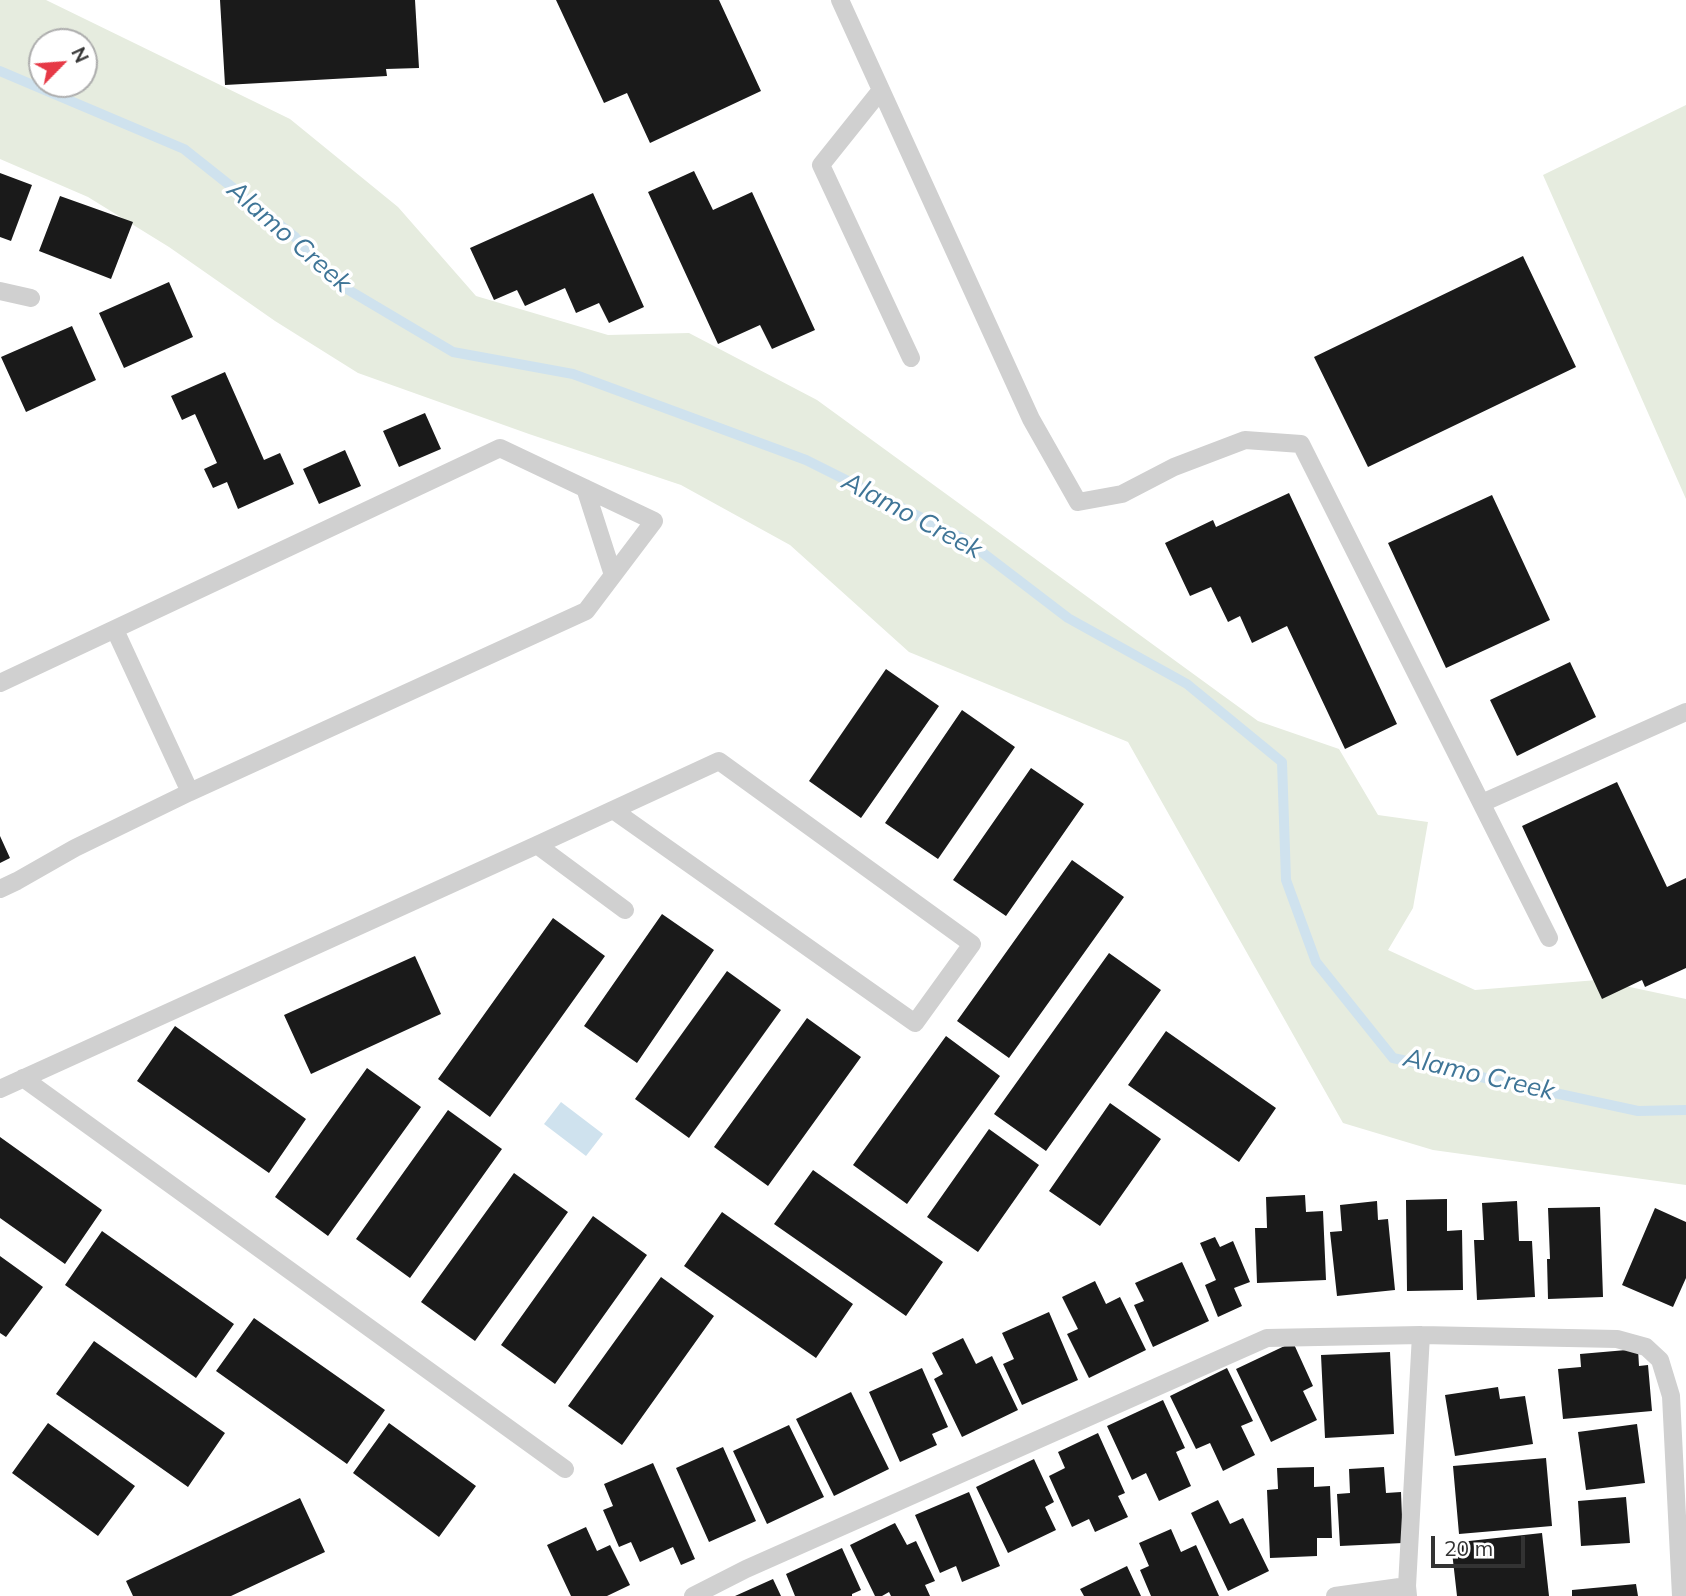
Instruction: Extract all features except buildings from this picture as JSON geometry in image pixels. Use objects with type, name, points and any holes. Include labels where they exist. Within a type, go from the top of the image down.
[{"type":"lane","points":[[840,0],[1031,419],[1077,502],[1122,494],[1174,467],[1245,440],[1301,443],[1549,938]]},
{"type":"lane","points":[[881,90],[821,164],[911,358]]},
{"type":"lane","points":[[0,290],[31,298]]},
{"type":"lane","points":[[0,683],[500,448],[654,521],[586,611],[190,792],[75,848],[0,889]]},
{"type":"lane","points":[[585,488],[613,575]]},
{"type":"lane","points":[[115,630],[190,792]]},
{"type":"lane","points":[[1482,803],[1686,712]]},
{"type":"lane","points":[[0,1089],[719,761],[972,944],[915,1023],[613,810]]},
{"type":"lane","points":[[537,845],[625,910]]},
{"type":"lane","points":[[23,1079],[565,1469]]},
{"type":"lane","points":[[1335,1596],[1408,1591],[1421,1335]]},
{"type":"lane","points":[[693,1596],[759,1564],[1267,1338],[1421,1335],[1617,1339],[1646,1347],[1660,1360],[1671,1396],[1681,1596]]},
{"type":"shaded area","points":[[0,0],[46,0],[290,119],[398,207],[476,296],[608,335],[689,333],[817,400],[1258,721],[1339,749],[1378,815],[1428,822],[1413,908],[1388,950],[1475,990],[1597,980],[1686,999],[1686,1185],[1433,1150],[1343,1123],[1128,742],[909,652],[790,545],[681,485],[358,373],[275,321],[169,247],[88,197],[0,159]]},
{"type":"shaded area","points":[[1686,105],[1686,499],[1543,175]]},
{"type":"water","points":[[561,1102],[603,1134],[586,1156],[544,1124]]},
{"type":"waterway","name":"Alamo Creek","points":[[0,71],[184,149],[295,237],[330,279],[453,352],[573,374],[806,460],[966,540],[1068,618],[1187,684],[1282,762],[1286,880],[1316,962],[1393,1058],[1638,1111],[1686,1110]]}]
